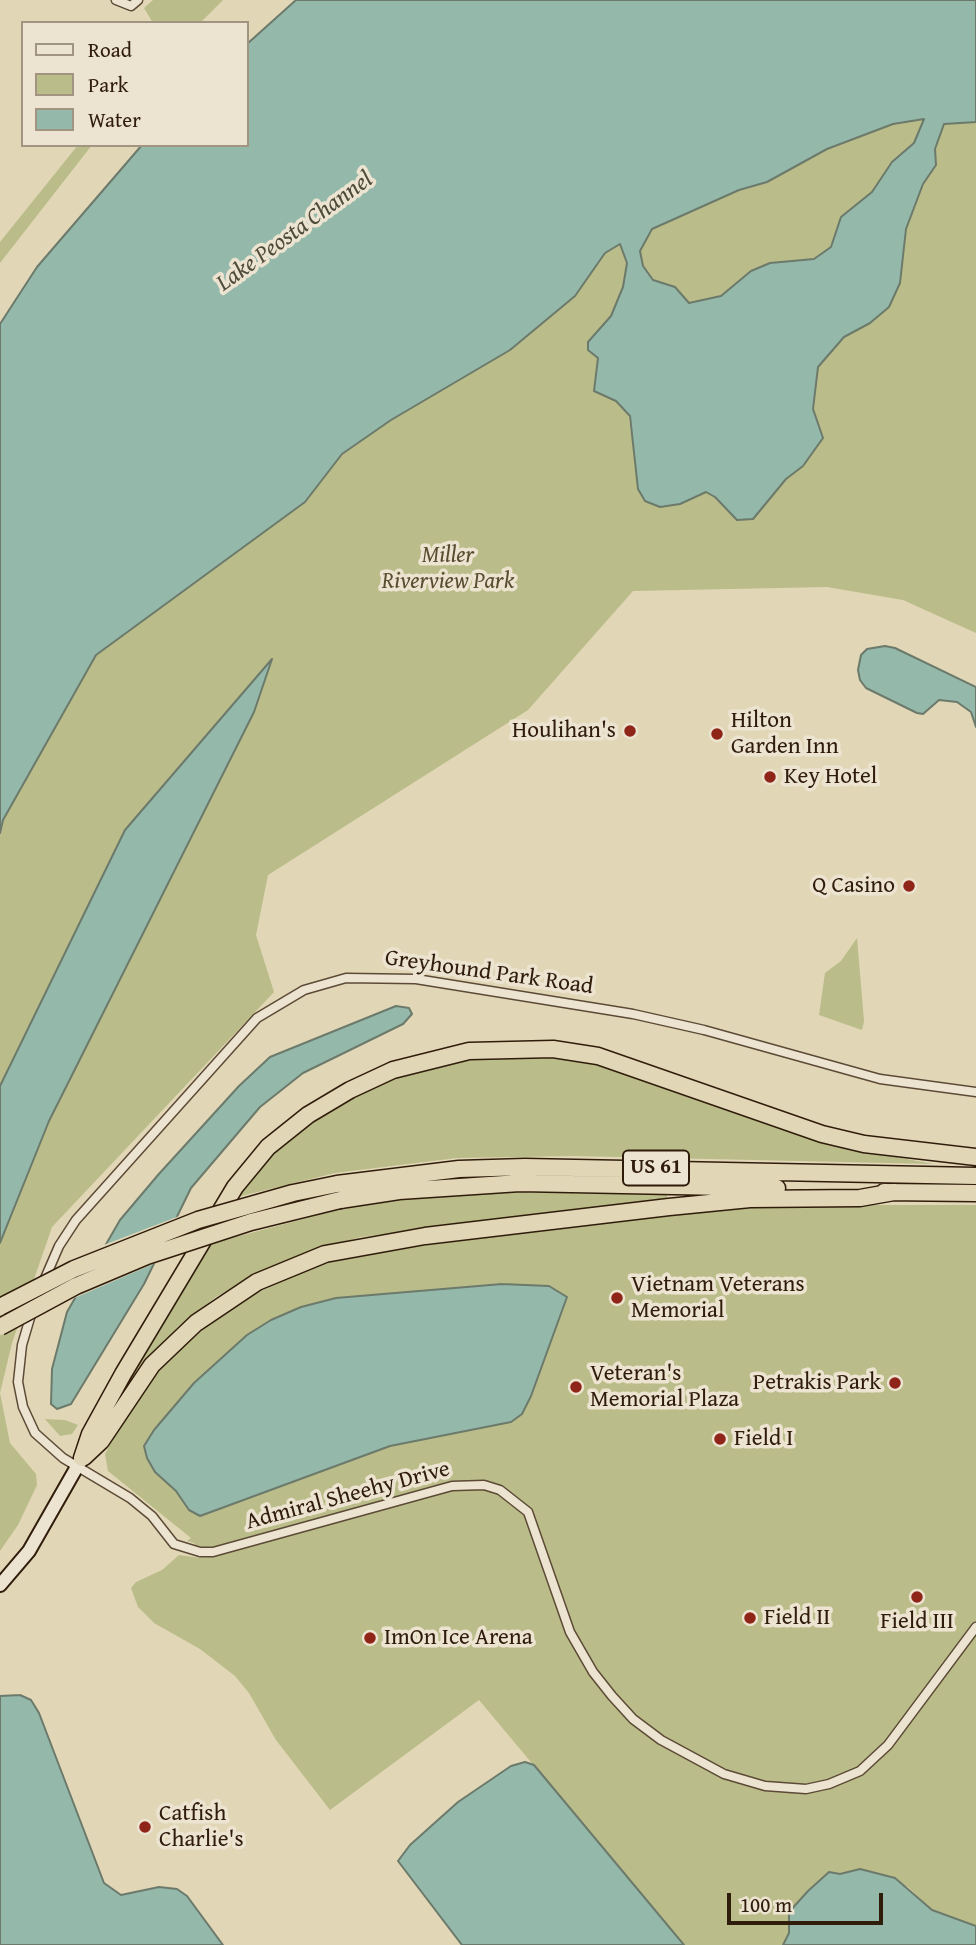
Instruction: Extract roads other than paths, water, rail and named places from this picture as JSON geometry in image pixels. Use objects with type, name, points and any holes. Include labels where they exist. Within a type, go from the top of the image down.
[{"type":"highway","points":[[80,1463],[90,1434],[123,1374],[235,1187],[268,1147],[309,1115],[350,1090],[393,1070],[469,1051],[564,1051],[598,1056],[822,1134],[864,1144],[976,1157]]},
{"type":"highway","name":"US 61","points":[[0,1327],[76,1286],[147,1256],[338,1192],[446,1170],[525,1167],[976,1176]]},
{"type":"highway","name":"US 61","points":[[0,1307],[74,1269],[198,1220],[293,1193],[399,1191],[520,1183],[976,1193]]},
{"type":"highway","points":[[80,1463],[101,1441],[152,1365],[196,1323],[257,1282],[325,1254],[425,1236],[679,1205],[750,1199],[860,1198],[894,1192]]},
{"type":"main road","points":[[0,1585],[29,1551],[80,1463]]},
{"type":"street","points":[[116,0],[134,3]]},
{"type":"street","name":"Greyhound Park Road","points":[[80,1463],[52,1450],[35,1433],[23,1407],[18,1382],[28,1324],[59,1246],[101,1191],[238,1038],[271,1008],[304,990],[356,977],[416,979],[633,1014],[704,1030],[880,1079],[976,1091]]},
{"type":"street","name":"Admiral Sheehy Drive","points":[[80,1463],[136,1502],[174,1544],[200,1552],[219,1551],[452,1486],[475,1484],[500,1490],[528,1512],[570,1632],[593,1672],[622,1708],[684,1755],[724,1774],[765,1786],[819,1787],[860,1771],[888,1745],[976,1627]]},
{"type":"water","name":"Lake Peosta Channel","points":[[296,0],[976,0],[976,122],[944,124],[935,149],[936,165],[923,184],[906,229],[900,283],[889,307],[870,323],[844,337],[818,367],[813,409],[823,438],[803,466],[786,479],[753,519],[737,520],[715,497],[706,492],[680,504],[660,507],[645,501],[638,489],[630,416],[616,401],[594,391],[598,358],[588,350],[588,342],[611,316],[623,287],[627,263],[620,244],[605,253],[575,296],[510,350],[391,420],[342,454],[305,502],[96,655],[3,820],[0,833],[0,324],[37,267],[140,147],[248,147],[248,43]],"holes":[[[924,119],[914,143],[892,162],[872,192],[841,217],[831,247],[814,259],[770,263],[751,271],[721,296],[689,303],[675,287],[653,280],[643,266],[640,251],[652,229],[739,190],[767,182],[827,149],[893,124]]]},
{"type":"water","points":[[885,646],[895,648],[976,687],[976,727],[971,712],[957,702],[939,700],[923,714],[866,688],[860,680],[858,670],[861,655],[867,649]]},
{"type":"water","points":[[272,659],[254,712],[49,1121],[0,1243],[0,1086],[125,830]]},
{"type":"water","points":[[396,1006],[409,1008],[412,1014],[403,1024],[303,1073],[260,1107],[191,1188],[144,1284],[71,1404],[57,1409],[51,1404],[52,1369],[67,1312],[120,1220],[158,1175],[239,1086],[270,1057]]},
{"type":"water","points":[[502,1284],[549,1286],[567,1297],[531,1396],[522,1414],[511,1422],[390,1446],[200,1516],[189,1510],[176,1491],[155,1472],[147,1458],[144,1446],[154,1430],[194,1383],[247,1335],[271,1320],[301,1307],[336,1298]]},
{"type":"water","points":[[20,1695],[31,1700],[39,1713],[104,1883],[121,1895],[159,1887],[177,1889],[187,1896],[223,1945],[0,1945],[0,1696]]},
{"type":"water","points":[[525,1762],[534,1765],[684,1945],[462,1945],[398,1861],[410,1845],[458,1802],[511,1766]]},
{"type":"water","points":[[860,1869],[895,1878],[932,1910],[976,1926],[976,1945],[783,1945],[789,1933],[789,1912],[808,1891],[829,1872],[840,1874]]},
{"type":"place","name":"Houlihan's","points":[[630,731]]},
{"type":"place","name":"Hilton Garden Inn","points":[[717,734]]},
{"type":"place","name":"Key Hotel","points":[[770,777]]},
{"type":"place","name":"Q Casino","points":[[909,886]]},
{"type":"place","name":"Vietnam Veterans Memorial","points":[[617,1298]]},
{"type":"place","name":"Petrakis Park","points":[[895,1383]]},
{"type":"place","name":"Veteran's Memorial Plaza","points":[[576,1387]]},
{"type":"place","name":"Field I","points":[[720,1439]]},
{"type":"place","name":"Field III","points":[[917,1597]]},
{"type":"place","name":"Field II","points":[[750,1618]]},
{"type":"place","name":"ImOn Ice Arena","points":[[370,1638]]},
{"type":"place","name":"Catfish Charlie's","points":[[145,1827]]},
{"type":"park label","name":"Miller Riverview Park","points":[[448,569]]}]
